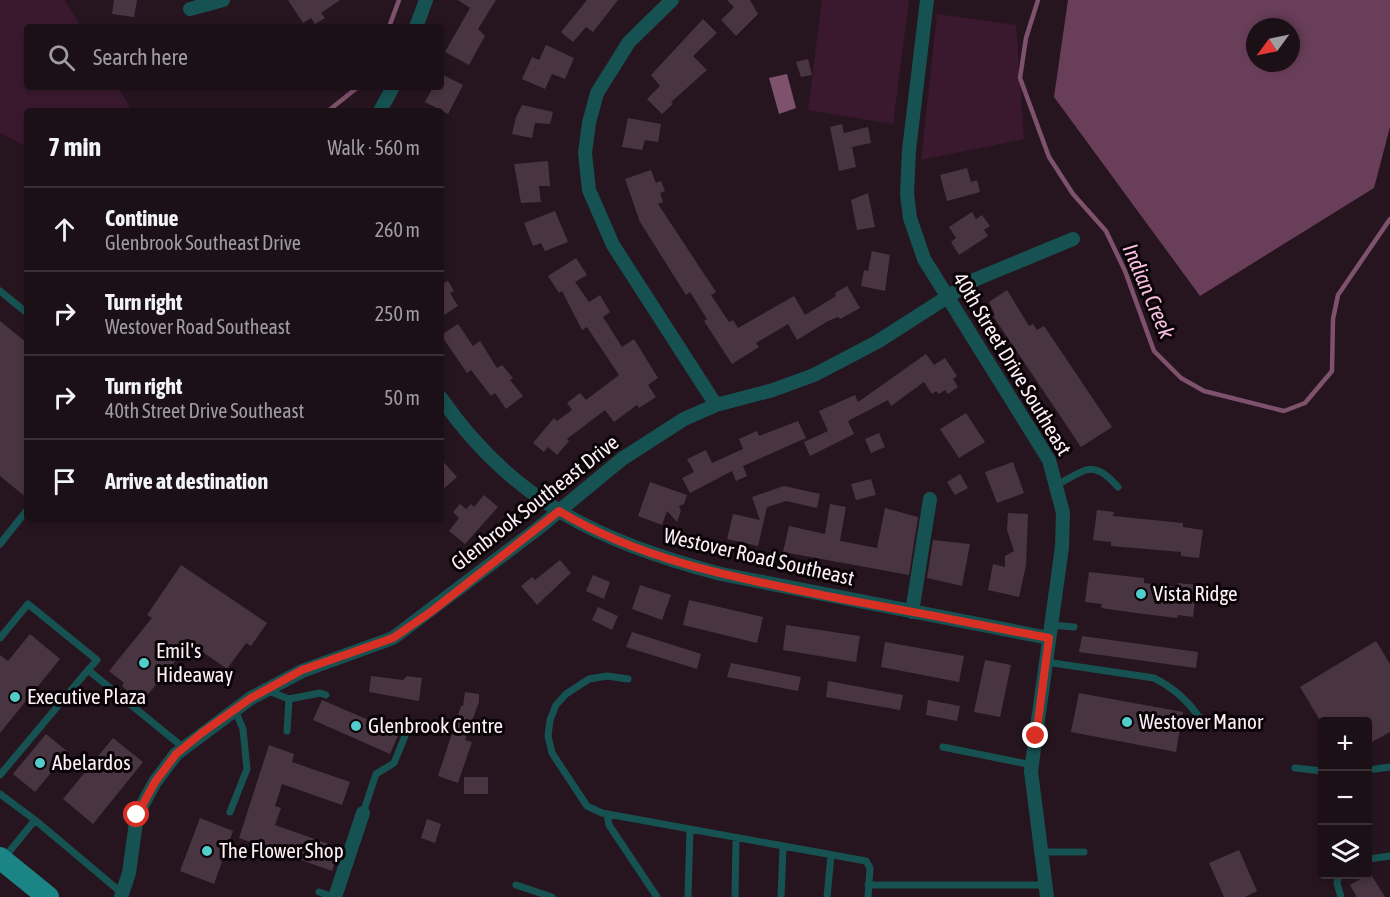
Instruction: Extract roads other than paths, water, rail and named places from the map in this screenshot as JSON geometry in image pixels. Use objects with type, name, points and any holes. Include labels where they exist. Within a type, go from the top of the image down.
[{"type":"main road","points":[[1,859],[48,897]]},
{"type":"street","points":[[190,9],[223,0]]},
{"type":"street","points":[[417,24],[426,0]]},
{"type":"street","points":[[672,0],[629,42],[597,93],[589,123],[585,153],[589,190],[613,245],[716,405]]},
{"type":"street","name":"40th Street Drive Southeast","points":[[927,0],[909,150],[907,194],[910,218],[920,249],[946,297],[1049,460],[1063,513],[1062,547],[1032,765],[1047,891]]},
{"type":"street","points":[[382,108],[391,90]]},
{"type":"street","name":"Glenbrook Southeast Drive","points":[[122,896],[137,815],[155,782],[184,748],[235,710],[302,670],[393,638],[432,611],[652,437],[716,405],[773,390],[814,375],[878,342],[974,280],[1072,239]]},
{"type":"street","name":"Westover Road Southeast","points":[[444,402],[466,433],[500,468],[559,511],[591,530],[669,561],[912,612],[1050,631]]},
{"type":"street","points":[[912,612],[930,500]]},
{"type":"street","points":[[335,897],[363,813]]},
{"type":"lane","points":[[0,291],[24,311]]},
{"type":"lane","points":[[1057,485],[1094,468],[1106,473],[1118,487]]},
{"type":"lane","points":[[0,544],[3,534],[24,513]]},
{"type":"lane","points":[[0,638],[28,604],[96,660],[0,775]]},
{"type":"lane","points":[[1050,631],[1074,627]]},
{"type":"lane","points":[[1046,662],[1154,678],[1167,685],[1196,709],[1205,727]]},
{"type":"lane","points":[[88,670],[184,748]]},
{"type":"lane","points":[[628,679],[607,676],[589,679],[566,694],[556,705],[550,720],[548,736],[552,753],[587,806],[606,814],[866,861],[870,867],[868,897]]},
{"type":"lane","points":[[266,690],[289,699],[320,693],[326,695]]},
{"type":"lane","points":[[287,731],[289,699]]},
{"type":"lane","points":[[230,812],[247,769],[243,729],[235,710]]},
{"type":"lane","points":[[363,813],[376,774],[394,764],[407,731]]},
{"type":"lane","points":[[943,747],[1032,765]]},
{"type":"lane","points":[[1372,769],[1390,767]]},
{"type":"lane","points":[[1295,768],[1318,770]]},
{"type":"lane","points":[[0,794],[35,820],[122,896]]},
{"type":"lane","points":[[606,814],[609,825],[657,897]]},
{"type":"lane","points":[[1,859],[35,820]]},
{"type":"lane","points":[[688,897],[690,829]]},
{"type":"lane","points":[[735,897],[736,838]]},
{"type":"lane","points":[[781,897],[783,846]]},
{"type":"lane","points":[[1042,852],[1084,852]]},
{"type":"lane","points":[[827,897],[831,855]]},
{"type":"lane","points":[[1372,859],[1390,856]]},
{"type":"lane","points":[[1338,879],[1341,897]]},
{"type":"lane","points":[[516,885],[552,897]]},
{"type":"lane","points":[[868,885],[1047,891]]},
{"type":"lane","points":[[318,892],[335,897]]},
{"type":"waterway","points":[[390,24],[399,0]]},
{"type":"waterway","name":"Indian Creek","points":[[1038,0],[1026,38],[1020,78],[1049,157],[1073,194],[1106,231],[1125,271],[1154,351],[1181,378],[1204,391],[1284,411],[1305,403],[1332,371],[1333,319],[1338,295],[1390,219]]},
{"type":"waterway","points":[[332,108],[354,90]]},
{"type":"place","name":"Vista Ridge","points":[[1141,594]]},
{"type":"place","name":"Emil's Hideaway","points":[[144,663]]},
{"type":"place","name":"Executive Plaza","points":[[15,697]]},
{"type":"place","name":"Westover Manor","points":[[1127,722]]},
{"type":"place","name":"Glenbrook Centre","points":[[356,726]]},
{"type":"place","name":"Abelardos","points":[[40,763]]},
{"type":"place","name":"The Flower Shop","points":[[207,851]]}]
